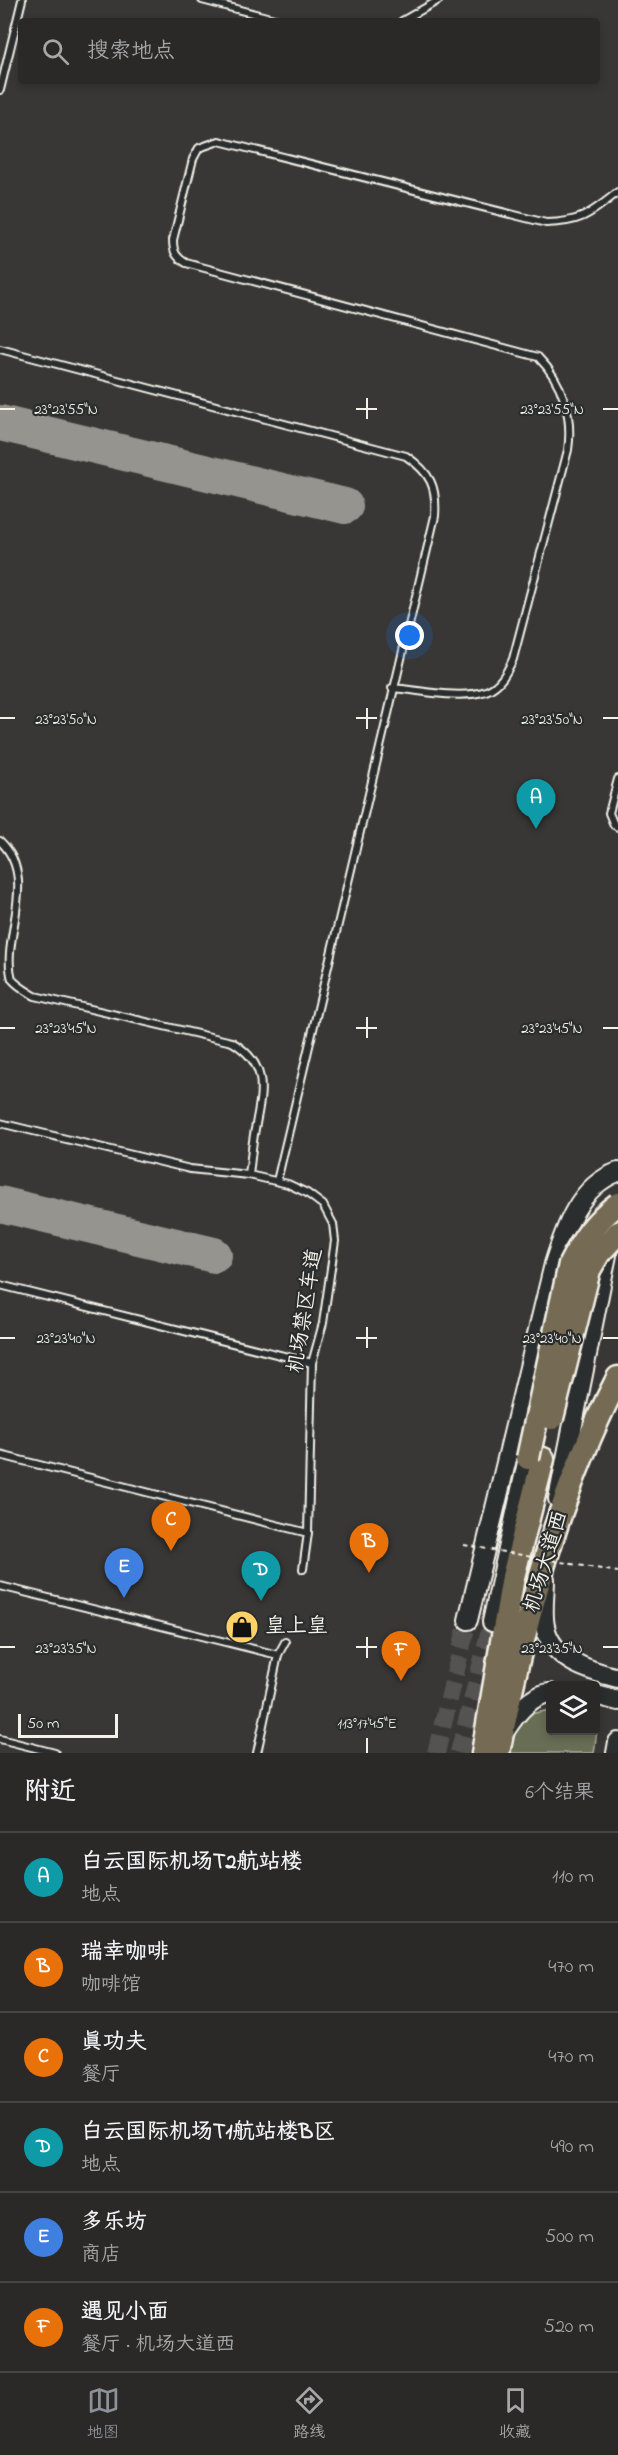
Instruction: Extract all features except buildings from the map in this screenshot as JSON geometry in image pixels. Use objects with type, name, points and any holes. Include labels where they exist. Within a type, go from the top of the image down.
[{"type":"highway","points":[[483,1753],[570,1264],[582,1239],[599,1218],[618,1203]]},
{"type":"highway","points":[[535,1458],[589,1270],[599,1253],[618,1233]]},
{"type":"highway","name":"机场大道西","points":[[501,1747],[545,1561],[585,1454],[618,1378]]},
{"type":"main road","points":[[468,1620],[554,1264],[567,1223],[595,1186],[618,1172]]},
{"type":"main road","points":[[618,1203],[545,1561],[545,1627],[555,1648],[572,1662],[618,1678]]},
{"type":"main road","points":[[606,1259],[618,1221]]},
{"type":"main road","points":[[492,1622],[535,1458]]},
{"type":"main road","points":[[501,1747],[520,1709],[546,1694]]},
{"type":"main road","points":[[600,1696],[618,1701]]},
{"type":"main road","points":[[616,1753],[618,1742]]},
{"type":"lane","points":[[0,90],[22,0]]},
{"type":"lane","points":[[202,0],[271,18]]},
{"type":"lane","points":[[407,18],[439,0]]},
{"type":"lane","points":[[392,688],[468,694],[488,691],[505,676],[513,659],[568,450],[571,430],[557,380],[538,357],[197,266],[177,258],[173,250],[173,240],[193,159],[198,148],[219,141],[546,223],[573,222],[594,211],[618,192]]},
{"type":"lane","points":[[0,349],[406,456],[422,467],[431,481],[436,500],[435,516],[392,688],[277,1181]]},
{"type":"lane","points":[[618,779],[609,813],[614,825],[618,827]]},
{"type":"lane","points":[[0,841],[9,853],[14,884],[3,937],[3,961],[13,981],[34,996],[232,1042],[250,1054],[257,1067],[262,1090],[249,1175]]},
{"type":"lane","name":"机场禁区车道","points":[[0,1123],[190,1169],[249,1175],[277,1181],[315,1197],[330,1214],[334,1241],[323,1323],[312,1363],[308,1533],[303,1569]]},
{"type":"lane","points":[[0,1285],[312,1363]]},
{"type":"lane","points":[[0,1455],[308,1533]]},
{"type":"lane","points":[[0,1586],[278,1655]]},
{"type":"lane","points":[[257,1753],[278,1655],[285,1642]]},
{"type":"lane","points":[[0,1739],[55,1753]]},
{"type":"path","points":[[464,1545],[618,1572]]},
{"type":"green space","points":[[546,1711],[546,1735],[596,1735],[594,1753],[504,1753],[507,1740],[530,1714]]},
{"type":"taxiway","points":[[0,423],[345,506]]},
{"type":"taxiway","points":[[0,1204],[214,1255]]},
{"type":"tunnel","points":[[436,1753],[468,1620]]},
{"type":"tunnel","points":[[459,1753],[492,1622]]},
{"type":"place","name":"白云国际机场T2航站楼","points":[[536,829]]},
{"type":"place","name":"真功夫","points":[[171,1551]]},
{"type":"place","name":"瑞幸咖啡","points":[[369,1573]]},
{"type":"place","name":"多乐坊","points":[[124,1598]]},
{"type":"place","name":"白云国际机场T1航站楼B区","points":[[261,1601]]},
{"type":"place","name":"皇上皇","points":[[242,1627]]},
{"type":"place","name":"遇见小面","points":[[401,1681]]}]
